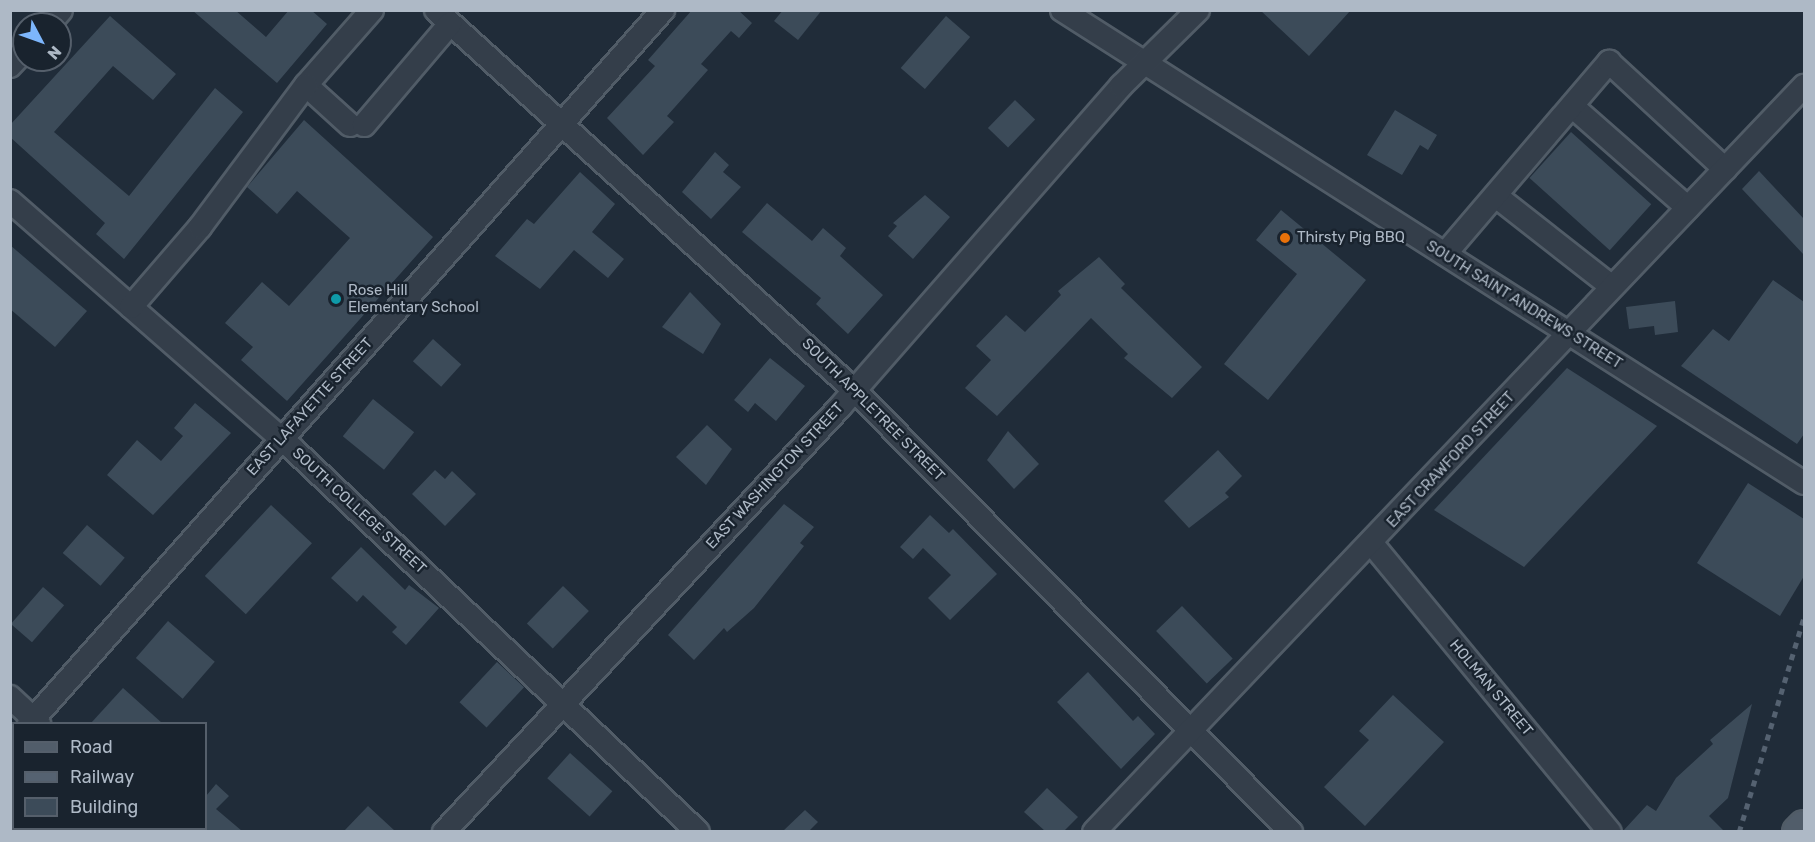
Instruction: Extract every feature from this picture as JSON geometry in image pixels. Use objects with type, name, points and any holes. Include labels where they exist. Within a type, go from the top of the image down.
[{"type":"main road","points":[[1798,831],[1804,826]]},
{"type":"street","points":[[131,307],[200,227],[306,85],[372,10]]},
{"type":"street","name":"EAST LAFAYETTE STREET","points":[[34,722],[281,439],[663,10]]},
{"type":"street","name":"EAST WASHINGTON STREET","points":[[444,831],[854,389],[1121,86],[1147,65],[1198,10]]},
{"type":"street","name":"SOUTH SAINT ANDREWS STREET","points":[[1075,14],[1147,65],[1804,483]]},
{"type":"street","points":[[306,85],[357,125],[443,17]]},
{"type":"street","name":"SOUTH APPLETREE STREET","points":[[443,17],[854,389],[1291,831]]},
{"type":"street","points":[[1445,254],[1609,62],[1725,169]]},
{"type":"street","name":"EAST CRAWFORD STREET","points":[[1094,831],[1194,732],[1373,545],[1568,333],[1804,86]]},
{"type":"street","points":[[1572,105],[1688,208]]},
{"type":"street","points":[[1496,196],[1612,287]]},
{"type":"street","name":"SOUTH COLLEGE STREET","points":[[10,201],[281,439],[565,701],[698,831]]},
{"type":"street","name":"HOLMAN STREET","points":[[1373,545],[1610,831]]},
{"type":"street","points":[[10,697],[34,722]]},
{"type":"building","points":[[192,10],[235,10],[266,37],[289,10],[311,10],[327,24],[277,83]]},
{"type":"building","points":[[692,10],[738,10],[752,23],[739,38],[731,31],[701,64],[708,70],[667,116],[674,122],[643,155],[607,118],[655,66],[648,60]]},
{"type":"building","points":[[783,10],[822,10],[798,40],[774,21]]},
{"type":"building","points":[[1260,10],[1351,10],[1309,56]]},
{"type":"building","points":[[110,16],[176,74],[153,100],[113,66],[54,132],[129,196],[215,88],[243,112],[124,259],[96,234],[105,223],[10,137],[10,125],[59,72],[72,72],[72,57]]},
{"type":"building","points":[[946,16],[970,37],[925,89],[901,68]]},
{"type":"building","points":[[1015,100],[1035,119],[1008,148],[988,128]]},
{"type":"building","points":[[1395,110],[1437,135],[1428,150],[1420,145],[1402,175],[1367,155]]},
{"type":"building","name":"Rose Hill Elementary School","points":[[304,120],[433,237],[287,401],[241,360],[253,347],[225,323],[262,282],[289,306],[350,238],[297,191],[277,214],[247,187]]},
{"type":"building","points":[[1571,132],[1651,204],[1610,250],[1530,178]]},
{"type":"building","points":[[715,152],[729,165],[723,172],[741,187],[711,219],[682,192]]},
{"type":"building","points":[[1759,171],[1804,219],[1804,255],[1742,189]]},
{"type":"building","points":[[580,172],[615,204],[592,232],[624,259],[608,278],[574,250],[540,289],[495,256],[527,219],[534,224]]},
{"type":"building","points":[[925,195],[950,217],[913,259],[888,236],[897,226],[893,223]]},
{"type":"building","points":[[767,203],[812,241],[823,228],[846,248],[840,256],[883,295],[848,334],[816,304],[821,298],[742,232]]},
{"type":"building","points":[[1281,210],[1366,280],[1268,400],[1224,364],[1297,274],[1256,240]]},
{"type":"building","points":[[10,245],[87,311],[55,347],[10,309]]},
{"type":"building","points":[[1099,257],[1125,284],[1121,288],[1202,367],[1172,398],[1124,358],[1128,354],[1091,318],[997,416],[965,388],[991,360],[976,346],[1006,315],[1025,332],[1061,295],[1058,291]]},
{"type":"building","points":[[1773,280],[1804,302],[1804,434],[1797,444],[1681,366],[1713,329],[1729,341]]},
{"type":"building","points":[[690,292],[721,324],[703,354],[662,327]]},
{"type":"building","points":[[1675,301],[1678,332],[1655,335],[1654,326],[1629,329],[1626,307]]},
{"type":"building","points":[[433,339],[461,364],[441,387],[413,361]]},
{"type":"building","points":[[770,358],[805,386],[776,421],[755,403],[748,412],[734,400]]},
{"type":"building","points":[[1567,368],[1657,426],[1524,567],[1434,510]]},
{"type":"building","points":[[373,399],[414,432],[384,470],[343,436]]},
{"type":"building","points":[[195,403],[231,433],[153,515],[107,475],[137,440],[161,461],[183,436],[174,428]]},
{"type":"building","points":[[707,425],[732,449],[706,485],[676,457]]},
{"type":"building","points":[[1008,431],[1039,464],[1014,489],[987,460]]},
{"type":"building","points":[[1218,450],[1242,476],[1225,493],[1229,497],[1189,528],[1164,501]]},
{"type":"building","points":[[435,470],[445,479],[452,471],[476,494],[445,526],[412,494]]},
{"type":"building","points":[[1748,483],[1804,519],[1804,576],[1780,616],[1697,563]]},
{"type":"building","points":[[784,504],[814,527],[800,543],[804,546],[754,608],[727,632],[724,628],[694,660],[668,635]]},
{"type":"building","points":[[271,505],[312,543],[246,614],[205,576]]},
{"type":"building","points":[[930,515],[949,533],[953,529],[997,574],[950,620],[928,598],[951,575],[923,548],[913,559],[900,547]]},
{"type":"building","points":[[87,525],[125,558],[100,586],[63,553]]},
{"type":"building","points":[[361,547],[405,590],[409,585],[439,608],[406,645],[392,632],[397,627],[363,595],[357,602],[331,578]]},
{"type":"building","points":[[563,586],[589,611],[553,648],[527,623]]},
{"type":"building","points":[[43,587],[64,605],[32,642],[11,624]]},
{"type":"building","points":[[1182,606],[1233,659],[1207,684],[1156,631]]},
{"type":"building","points":[[168,621],[215,662],[183,699],[136,658]]},
{"type":"building","points":[[497,662],[524,687],[487,727],[459,702]]},
{"type":"building","points":[[1088,672],[1133,721],[1138,716],[1155,734],[1121,769],[1057,702]]},
{"type":"building","points":[[123,688],[161,722],[92,722]]},
{"type":"building","points":[[1393,695],[1444,742],[1365,826],[1324,787],[1369,740],[1359,731]]},
{"type":"building","points":[[1752,704],[1728,798],[1709,816],[1724,831],[1623,831],[1647,805],[1656,811],[1676,778],[1713,744],[1710,740]]},
{"type":"building","points":[[570,753],[612,791],[590,816],[547,778]]},
{"type":"building","points":[[216,784],[229,796],[216,809],[242,831],[206,831],[207,795]]},
{"type":"building","points":[[1047,788],[1078,817],[1064,831],[1045,831],[1024,812]]},
{"type":"building","points":[[368,806],[395,831],[344,831]]},
{"type":"building","points":[[805,810],[818,822],[809,831],[783,831]]},
{"type":"railway","points":[[1739,832],[1804,617]]},
{"type":"place","name":"Thirsty Pig BBQ","points":[[1285,238]]},
{"type":"place","name":"Rose Hill Elementary School","points":[[336,299]]}]
